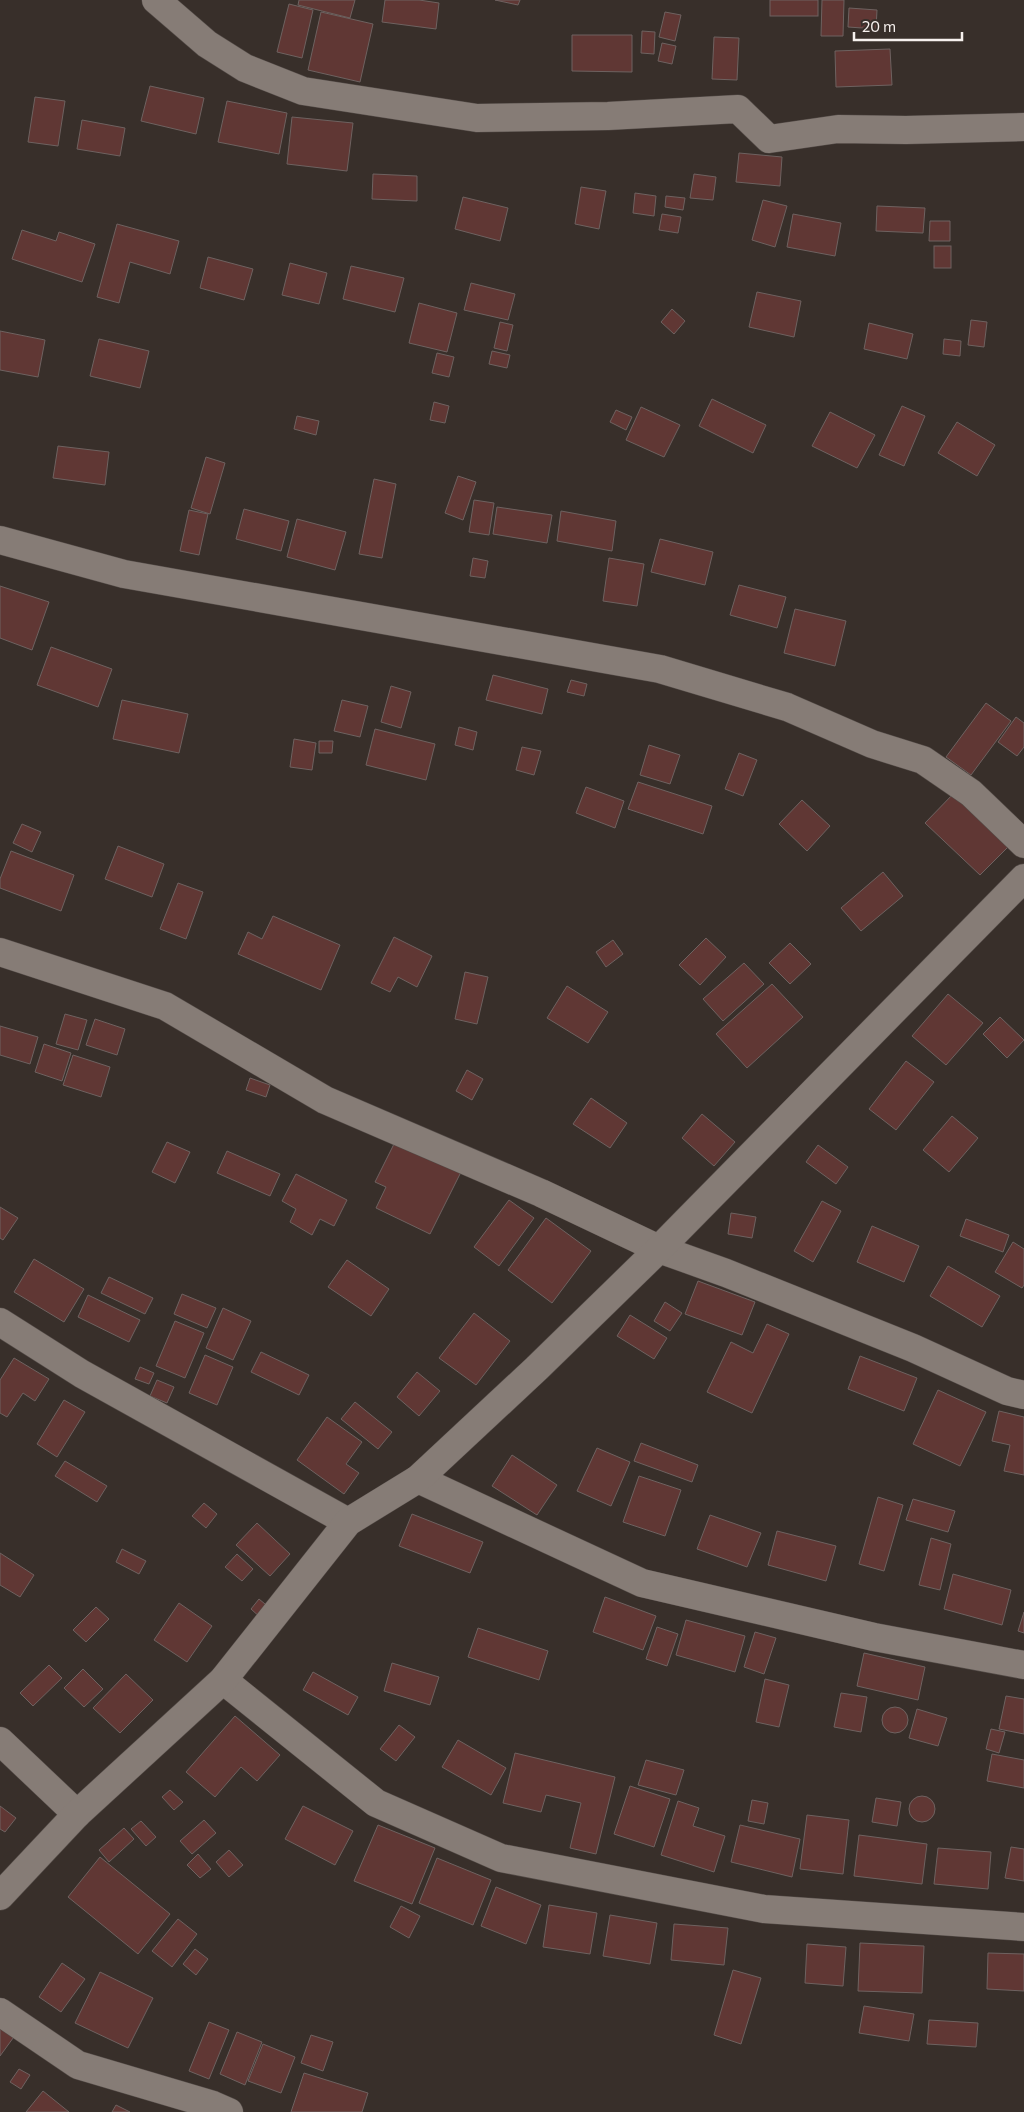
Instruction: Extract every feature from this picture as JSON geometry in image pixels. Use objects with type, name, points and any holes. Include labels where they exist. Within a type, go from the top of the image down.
[{"type":"street","points":[[156,0],[207,44],[244,68],[303,91],[477,118],[608,116],[738,109],[769,139],[838,129],[906,130],[1024,127]]},
{"type":"street","points":[[0,540],[124,574],[660,669],[787,707],[872,744],[923,760],[971,793],[1024,844]]},
{"type":"street","points":[[0,1896],[77,1814],[222,1680],[348,1522],[418,1479],[537,1368],[659,1249],[1024,878]]},
{"type":"street","points":[[0,952],[165,1006],[325,1100],[541,1193],[659,1249],[726,1273],[904,1344],[1007,1391],[1024,1395]]},
{"type":"street","points":[[0,1322],[82,1374],[348,1522]]},
{"type":"street","points":[[418,1479],[642,1583],[874,1637],[1024,1665]]},
{"type":"street","points":[[222,1680],[376,1804],[501,1858],[764,1909],[1024,1927]]},
{"type":"street","points":[[0,1741],[77,1814]]},
{"type":"street","points":[[0,2012],[78,2066],[213,2105],[229,2112]]},
{"type":"building","points":[[299,0],[355,0],[350,18],[298,5]]},
{"type":"building","points":[[385,0],[419,0],[439,3],[436,29],[382,22]]},
{"type":"building","points":[[495,0],[520,0],[518,5]]},
{"type":"building","points":[[770,0],[818,0],[818,16],[770,16]]},
{"type":"building","points":[[822,0],[844,0],[843,36],[821,36]]},
{"type":"building","points":[[289,4],[313,10],[302,58],[277,52]]},
{"type":"building","points":[[849,8],[877,10],[876,29],[848,27]]},
{"type":"building","points":[[321,12],[373,24],[360,82],[308,70]]},
{"type":"building","points":[[665,12],[681,15],[675,41],[659,37]]},
{"type":"building","points":[[642,31],[655,32],[654,54],[641,53]]},
{"type":"building","points":[[572,35],[632,35],[632,72],[572,71]]},
{"type":"building","points":[[714,37],[739,38],[737,80],[712,79]]},
{"type":"building","points":[[662,43],[676,46],[672,64],[658,61]]},
{"type":"building","points":[[890,49],[892,85],[836,87],[835,51]]},
{"type":"building","points":[[150,86],[204,98],[196,134],[141,121]]},
{"type":"building","points":[[35,97],[65,101],[58,146],[28,142]]},
{"type":"building","points":[[227,101],[287,113],[279,154],[218,142]]},
{"type":"building","points":[[292,117],[353,123],[347,171],[287,164]]},
{"type":"building","points":[[82,120],[125,128],[120,156],[77,149]]},
{"type":"building","points":[[739,153],[782,157],[780,186],[736,182]]},
{"type":"building","points":[[373,174],[417,176],[417,201],[372,199]]},
{"type":"building","points":[[694,174],[716,177],[713,200],[690,198]]},
{"type":"building","points":[[581,187],[606,191],[599,229],[575,224]]},
{"type":"building","points":[[635,193],[656,196],[654,216],[633,213]]},
{"type":"building","points":[[666,196],[685,198],[683,210],[665,207]]},
{"type":"building","points":[[463,197],[508,208],[500,241],[455,229]]},
{"type":"building","points":[[763,200],[787,206],[775,247],[752,240]]},
{"type":"building","points":[[877,206],[925,208],[923,233],[876,231]]},
{"type":"building","points":[[662,214],[681,217],[678,233],[659,230]]},
{"type":"building","points":[[793,214],[841,223],[835,256],[787,247]]},
{"type":"building","points":[[930,221],[950,221],[950,241],[929,241]]},
{"type":"building","points":[[117,224],[179,241],[170,274],[130,262],[119,303],[97,297]]},
{"type":"building","points":[[22,230],[56,241],[59,232],[95,244],[82,282],[12,259]]},
{"type":"building","points":[[934,246],[951,246],[951,268],[934,268]]},
{"type":"building","points":[[208,257],[253,269],[244,300],[200,288]]},
{"type":"building","points":[[290,263],[327,273],[319,304],[282,295]]},
{"type":"building","points":[[351,266],[404,278],[395,312],[343,299]]},
{"type":"building","points":[[471,283],[515,294],[508,320],[464,310]]},
{"type":"building","points":[[757,292],[801,301],[794,337],[749,327]]},
{"type":"building","points":[[419,303],[457,313],[447,352],[409,343]]},
{"type":"building","points":[[672,309],[685,321],[674,334],[661,322]]},
{"type":"building","points":[[971,320],[987,322],[984,347],[968,345]]},
{"type":"building","points":[[500,322],[513,325],[507,351],[494,348]]},
{"type":"building","points":[[869,323],[913,334],[907,359],[864,349]]},
{"type":"building","points":[[0,331],[45,340],[38,377],[0,370]]},
{"type":"building","points":[[99,339],[149,351],[140,388],[90,376]]},
{"type":"building","points":[[944,339],[961,341],[960,356],[943,354]]},
{"type":"building","points":[[492,351],[510,355],[507,368],[489,364]]},
{"type":"building","points":[[437,353],[454,357],[449,377],[432,373]]},
{"type":"building","points":[[712,399],[766,425],[753,453],[699,426]]},
{"type":"building","points":[[434,402],[449,406],[445,423],[430,420]]},
{"type":"building","points":[[902,406],[925,416],[904,466],[879,455]]},
{"type":"building","points":[[641,407],[680,425],[664,457],[626,440]]},
{"type":"building","points":[[616,410],[632,417],[626,430],[610,422]]},
{"type":"building","points":[[830,412],[875,435],[857,468],[812,446]]},
{"type":"building","points":[[297,416],[319,421],[316,435],[294,429]]},
{"type":"building","points":[[957,422],[995,445],[977,476],[938,453]]},
{"type":"building","points":[[58,446],[109,452],[105,485],[53,478]]},
{"type":"building","points":[[206,457],[225,463],[210,514],[191,508]]},
{"type":"building","points":[[458,476],[476,482],[463,520],[445,513]]},
{"type":"building","points":[[374,479],[396,484],[382,558],[359,554]]},
{"type":"building","points":[[474,500],[494,503],[489,535],[469,532]]},
{"type":"building","points":[[497,507],[552,515],[547,543],[493,534]]},
{"type":"building","points":[[244,509],[289,521],[281,551],[236,539]]},
{"type":"building","points":[[189,510],[208,514],[199,555],[180,551]]},
{"type":"building","points":[[561,511],[616,521],[612,551],[557,541]]},
{"type":"building","points":[[297,519],[346,532],[335,570],[287,557]]},
{"type":"building","points":[[660,539],[713,552],[705,585],[651,572]]},
{"type":"building","points":[[473,558],[488,561],[485,578],[470,576]]},
{"type":"building","points":[[609,558],[644,564],[637,606],[603,601]]},
{"type":"building","points":[[739,585],[786,597],[777,628],[730,615]]},
{"type":"building","points":[[0,586],[49,602],[32,650],[0,638]]},
{"type":"building","points":[[795,609],[846,621],[835,666],[784,653]]},
{"type":"building","points":[[51,647],[112,669],[98,707],[37,685]]},
{"type":"building","points":[[493,675],[548,689],[542,714],[486,700]]},
{"type":"building","points":[[571,680],[587,684],[584,696],[567,692]]},
{"type":"building","points":[[391,686],[411,692],[401,728],[381,722]]},
{"type":"building","points":[[122,700],[188,714],[179,753],[113,739]]},
{"type":"building","points":[[342,700],[368,706],[360,737],[334,731]]},
{"type":"building","points":[[986,703],[1011,721],[971,775],[946,757]]},
{"type":"building","points":[[1016,717],[1024,723],[1024,747],[1017,756],[998,742]]},
{"type":"building","points":[[459,727],[477,732],[473,750],[455,745]]},
{"type":"building","points":[[375,729],[435,744],[426,780],[366,765]]},
{"type":"building","points":[[294,739],[316,743],[312,770],[290,767]]},
{"type":"building","points":[[319,741],[333,741],[332,753],[319,753]]},
{"type":"building","points":[[649,745],[680,755],[670,784],[640,775]]},
{"type":"building","points":[[522,747],[541,751],[534,775],[516,770]]},
{"type":"building","points":[[739,753],[757,760],[743,796],[725,789]]},
{"type":"building","points":[[638,782],[712,806],[703,834],[628,809]]},
{"type":"building","points":[[586,787],[624,801],[615,828],[576,813]]},
{"type":"building","points":[[955,792],[1010,845],[980,875],[925,823]]},
{"type":"building","points":[[802,800],[830,826],[807,851],[779,824]]},
{"type":"building","points":[[22,824],[41,832],[32,852],[13,843]]},
{"type":"building","points":[[118,846],[164,864],[152,897],[105,879]]},
{"type":"building","points":[[11,851],[74,875],[61,911],[0,888],[0,879]]},
{"type":"building","points":[[883,872],[903,896],[861,931],[841,908]]},
{"type":"building","points":[[178,883],[203,892],[186,939],[160,929]]},
{"type":"building","points":[[273,916],[340,945],[321,990],[238,954],[248,932],[262,939]]},
{"type":"building","points":[[394,937],[432,956],[417,987],[398,977],[390,992],[371,983]]},
{"type":"building","points":[[706,938],[726,957],[700,985],[679,965]]},
{"type":"building","points":[[613,940],[623,954],[606,967],[596,952]]},
{"type":"building","points":[[790,943],[811,964],[790,984],[769,963]]},
{"type":"building","points":[[744,963],[764,984],[723,1021],[703,999]]},
{"type":"building","points":[[465,972],[488,977],[477,1024],[455,1019]]},
{"type":"building","points":[[772,984],[803,1017],[747,1068],[716,1034]]},
{"type":"building","points":[[567,986],[608,1012],[588,1043],[547,1018]]},
{"type":"building","points":[[948,994],[983,1023],[946,1065],[912,1036]]},
{"type":"building","points":[[65,1014],[87,1020],[78,1050],[56,1044]]},
{"type":"building","points":[[1000,1017],[1024,1040],[1007,1058],[983,1034]]},
{"type":"building","points":[[95,1019],[125,1029],[117,1055],[86,1045]]},
{"type":"building","points":[[0,1026],[38,1037],[30,1064],[0,1055]]},
{"type":"building","points":[[44,1044],[71,1053],[62,1081],[35,1072]]},
{"type":"building","points":[[73,1055],[110,1067],[101,1097],[63,1085]]},
{"type":"building","points":[[906,1061],[934,1082],[896,1130],[869,1109]]},
{"type":"building","points":[[467,1070],[483,1079],[472,1100],[456,1091]]},
{"type":"building","points":[[250,1078],[270,1085],[266,1097],[246,1090]]},
{"type":"building","points":[[591,1098],[627,1123],[610,1148],[573,1124]]},
{"type":"building","points":[[702,1114],[735,1142],[714,1166],[682,1138]]},
{"type":"building","points":[[952,1116],[978,1138],[949,1172],[923,1150]]},
{"type":"building","points":[[398,1136],[463,1168],[430,1234],[376,1208],[386,1187],[375,1182]]},
{"type":"building","points":[[167,1142],[190,1152],[175,1183],[152,1172]]},
{"type":"building","points":[[818,1145],[848,1167],[836,1184],[806,1162]]},
{"type":"building","points":[[227,1151],[280,1174],[270,1196],[217,1173]]},
{"type":"building","points":[[296,1174],[347,1200],[334,1226],[320,1219],[312,1235],[290,1222],[296,1209],[282,1201]]},
{"type":"building","points":[[509,1200],[534,1218],[499,1266],[474,1247]]},
{"type":"building","points":[[822,1201],[841,1211],[813,1262],[794,1251]]},
{"type":"building","points":[[0,1207],[18,1218],[3,1240],[0,1238]]},
{"type":"building","points":[[731,1213],[756,1217],[752,1238],[728,1234]]},
{"type":"building","points":[[546,1218],[591,1251],[552,1303],[508,1270]]},
{"type":"building","points":[[966,1219],[1009,1235],[1003,1252],[960,1236]]},
{"type":"building","points":[[872,1226],[919,1246],[904,1282],[857,1262]]},
{"type":"building","points":[[1013,1242],[1024,1249],[1024,1285],[1022,1288],[995,1272]]},
{"type":"building","points":[[34,1259],[84,1289],[64,1322],[14,1292]]},
{"type":"building","points":[[347,1260],[389,1289],[371,1316],[328,1287]]},
{"type":"building","points":[[948,1266],[1000,1296],[982,1327],[930,1296]]},
{"type":"building","points":[[109,1277],[153,1298],[145,1314],[101,1293]]},
{"type":"building","points":[[698,1281],[755,1302],[742,1335],[685,1314]]},
{"type":"building","points":[[182,1294],[216,1308],[207,1328],[174,1314]]},
{"type":"building","points":[[88,1295],[140,1320],[129,1342],[78,1317]]},
{"type":"building","points":[[665,1302],[682,1313],[670,1331],[654,1321]]},
{"type":"building","points":[[223,1308],[251,1321],[233,1360],[206,1348]]},
{"type":"building","points":[[474,1313],[510,1341],[476,1385],[439,1358]]},
{"type":"building","points":[[630,1315],[667,1338],[654,1359],[617,1336]]},
{"type":"building","points":[[175,1321],[204,1333],[185,1378],[156,1366]]},
{"type":"building","points":[[767,1324],[789,1334],[752,1413],[707,1392],[731,1342],[753,1353]]},
{"type":"building","points":[[261,1352],[309,1375],[299,1395],[251,1372]]},
{"type":"building","points":[[205,1355],[233,1367],[217,1405],[189,1393]]},
{"type":"building","points":[[860,1356],[917,1378],[904,1411],[848,1389]]},
{"type":"building","points":[[14,1358],[49,1379],[35,1401],[23,1393],[7,1417],[0,1413],[0,1380]]},
{"type":"building","points":[[140,1367],[154,1373],[149,1384],[135,1379]]},
{"type":"building","points":[[417,1372],[440,1391],[419,1416],[397,1397]]},
{"type":"building","points":[[157,1380],[174,1387],[167,1403],[150,1396]]},
{"type":"building","points":[[938,1390],[986,1412],[960,1466],[913,1444]]},
{"type":"building","points":[[64,1400],[85,1412],[57,1457],[37,1444]]},
{"type":"building","points":[[355,1402],[392,1432],[378,1449],[341,1419]]},
{"type":"building","points":[[999,1411],[1024,1417],[1024,1475],[1004,1471],[1010,1445],[992,1441]]},
{"type":"building","points":[[327,1417],[362,1442],[346,1464],[359,1473],[344,1494],[297,1460]]},
{"type":"building","points":[[641,1443],[698,1465],[692,1482],[634,1461]]},
{"type":"building","points":[[597,1448],[630,1462],[611,1506],[577,1491]]},
{"type":"building","points":[[512,1455],[557,1485],[537,1515],[492,1486]]},
{"type":"building","points":[[65,1461],[107,1486],[97,1502],[55,1476]]},
{"type":"building","points":[[639,1476],[681,1490],[665,1536],[623,1522]]},
{"type":"building","points":[[878,1497],[903,1505],[884,1571],[859,1564]]},
{"type":"building","points":[[913,1499],[955,1511],[948,1532],[906,1520]]},
{"type":"building","points":[[204,1503],[217,1514],[206,1528],[192,1516]]},
{"type":"building","points":[[412,1514],[483,1542],[470,1573],[399,1546]]},
{"type":"building","points":[[710,1515],[761,1533],[747,1567],[697,1549]]},
{"type":"building","points":[[257,1523],[290,1554],[270,1576],[236,1545]]},
{"type":"building","points":[[777,1531],[836,1546],[826,1581],[768,1565]]},
{"type":"building","points":[[931,1538],[951,1544],[940,1590],[919,1585]]},
{"type":"building","points":[[122,1549],[146,1561],[139,1574],[116,1562]]},
{"type":"building","points":[[0,1553],[34,1575],[20,1597],[0,1585]]},
{"type":"building","points":[[237,1554],[253,1569],[242,1581],[225,1567]]},
{"type":"building","points":[[953,1574],[1011,1590],[1002,1625],[944,1609]]},
{"type":"building","points":[[605,1597],[656,1616],[643,1650],[593,1632]]},
{"type":"building","points":[[259,1599],[271,1609],[262,1619],[251,1609]]},
{"type":"building","points":[[179,1603],[212,1626],[187,1662],[154,1640]]},
{"type":"building","points":[[96,1607],[109,1619],[86,1642],[73,1630]]},
{"type":"building","points":[[1024,1612],[1024,1633],[1018,1631]]},
{"type":"building","points":[[686,1620],[745,1636],[735,1672],[676,1655]]},
{"type":"building","points":[[657,1627],[678,1634],[667,1666],[646,1659]]},
{"type":"building","points":[[478,1628],[548,1651],[539,1680],[468,1657]]},
{"type":"building","points":[[755,1632],[776,1638],[764,1674],[744,1667]]},
{"type":"building","points":[[864,1653],[925,1667],[918,1700],[857,1686]]},
{"type":"building","points":[[392,1663],[439,1677],[430,1705],[384,1691]]},
{"type":"building","points":[[49,1665],[62,1678],[33,1706],[20,1693]]},
{"type":"building","points":[[83,1669],[103,1689],[84,1707],[64,1688]]},
{"type":"building","points":[[313,1672],[358,1697],[348,1715],[303,1690]]},
{"type":"building","points":[[126,1674],[153,1700],[120,1733],[93,1708]]},
{"type":"building","points":[[765,1679],[789,1685],[779,1727],[756,1722]]},
{"type":"building","points":[[841,1693],[867,1697],[861,1732],[834,1727]]},
{"type":"building","points":[[1006,1696],[1024,1699],[1024,1734],[999,1729]]},
{"type":"building","points":[[895,1707],[904,1711],[908,1720],[904,1729],[895,1733],[886,1729],[882,1720],[886,1711]]},
{"type":"building","points":[[917,1709],[947,1718],[938,1746],[909,1738]]},
{"type":"building","points":[[235,1716],[280,1755],[257,1781],[241,1767],[215,1797],[186,1772]]},
{"type":"building","points":[[399,1725],[415,1737],[396,1761],[380,1749]]},
{"type":"building","points":[[991,1729],[1005,1732],[999,1753],[986,1749]]},
{"type":"building","points":[[458,1740],[506,1768],[491,1795],[442,1767]]},
{"type":"building","points":[[515,1753],[615,1777],[596,1854],[570,1848],[581,1803],[546,1795],[541,1812],[503,1803]]},
{"type":"building","points":[[992,1754],[1024,1760],[1024,1788],[987,1781]]},
{"type":"building","points":[[646,1760],[684,1770],[676,1795],[638,1785]]},
{"type":"building","points":[[630,1786],[670,1799],[654,1847],[614,1834]]},
{"type":"building","points":[[170,1790],[183,1802],[174,1810],[162,1797]]},
{"type":"building","points":[[922,1796],[931,1800],[935,1809],[931,1818],[922,1822],[913,1818],[909,1809],[913,1800]]},
{"type":"building","points":[[876,1798],[901,1802],[897,1826],[872,1822]]},
{"type":"building","points":[[752,1800],[768,1803],[764,1824],[748,1821]]},
{"type":"building","points":[[678,1801],[699,1808],[693,1826],[725,1836],[714,1872],[661,1855]]},
{"type":"building","points":[[0,1806],[16,1818],[5,1832],[0,1829]]},
{"type":"building","points":[[303,1806],[353,1831],[335,1865],[285,1839]]},
{"type":"building","points":[[807,1815],[849,1820],[843,1874],[800,1869]]},
{"type":"building","points":[[204,1820],[216,1833],[192,1854],[180,1841]]},
{"type":"building","points":[[141,1821],[156,1837],[146,1846],[131,1829]]},
{"type":"building","points":[[378,1825],[435,1848],[412,1904],[354,1881]]},
{"type":"building","points":[[740,1825],[800,1839],[792,1877],[731,1862]]},
{"type":"building","points":[[124,1828],[134,1839],[109,1862],[99,1850]]},
{"type":"building","points":[[859,1835],[927,1844],[922,1884],[854,1876]]},
{"type":"building","points":[[1011,1847],[1024,1849],[1024,1881],[1005,1878]]},
{"type":"building","points":[[938,1848],[991,1852],[988,1889],[934,1884]]},
{"type":"building","points":[[229,1850],[243,1865],[229,1877],[216,1862]]},
{"type":"building","points":[[198,1854],[211,1869],[200,1878],[187,1865]]},
{"type":"building","points":[[100,1857],[170,1914],[138,1954],[68,1897]]},
{"type":"building","points":[[437,1858],[491,1880],[473,1925],[419,1903]]},
{"type":"building","points":[[496,1887],[541,1905],[526,1944],[481,1926]]},
{"type":"building","points":[[549,1905],[597,1913],[590,1954],[543,1947]]},
{"type":"building","points":[[401,1906],[420,1916],[409,1938],[390,1927]]},
{"type":"building","points":[[610,1915],[657,1923],[650,1964],[603,1956]]},
{"type":"building","points":[[178,1919],[197,1934],[172,1967],[152,1951]]},
{"type":"building","points":[[674,1924],[728,1928],[724,1965],[671,1960]]},
{"type":"building","points":[[860,1943],[924,1946],[922,1993],[858,1991]]},
{"type":"building","points":[[807,1944],[846,1947],[843,1986],[805,1983]]},
{"type":"building","points":[[195,1949],[208,1959],[196,1975],[183,1964]]},
{"type":"building","points":[[988,1953],[1024,1954],[1024,1991],[987,1989]]},
{"type":"building","points":[[62,1963],[85,1979],[61,2012],[39,1997]]},
{"type":"building","points":[[733,1970],[761,1978],[741,2044],[714,2035]]},
{"type":"building","points":[[100,1972],[153,1998],[128,2048],[75,2023]]},
{"type":"building","points":[[864,2006],[914,2014],[909,2041],[859,2033]]},
{"type":"building","points":[[929,2020],[978,2023],[976,2047],[927,2044]]},
{"type":"building","points":[[0,2022],[16,2034],[0,2056]]},
{"type":"building","points":[[209,2022],[229,2030],[209,2079],[189,2071]]},
{"type":"building","points":[[237,2032],[262,2042],[245,2085],[220,2074]]},
{"type":"building","points":[[311,2035],[333,2042],[323,2071],[301,2063]]},
{"type":"building","points":[[263,2044],[295,2057],[281,2093],[248,2081]]},
{"type":"building","points":[[19,2069],[30,2075],[21,2089],[10,2082]]},
{"type":"building","points":[[304,2073],[368,2093],[362,2112],[291,2112]]},
{"type":"building","points":[[43,2091],[69,2112],[26,2112]]},
{"type":"building","points":[[116,2105],[130,2112],[112,2112]]}]
